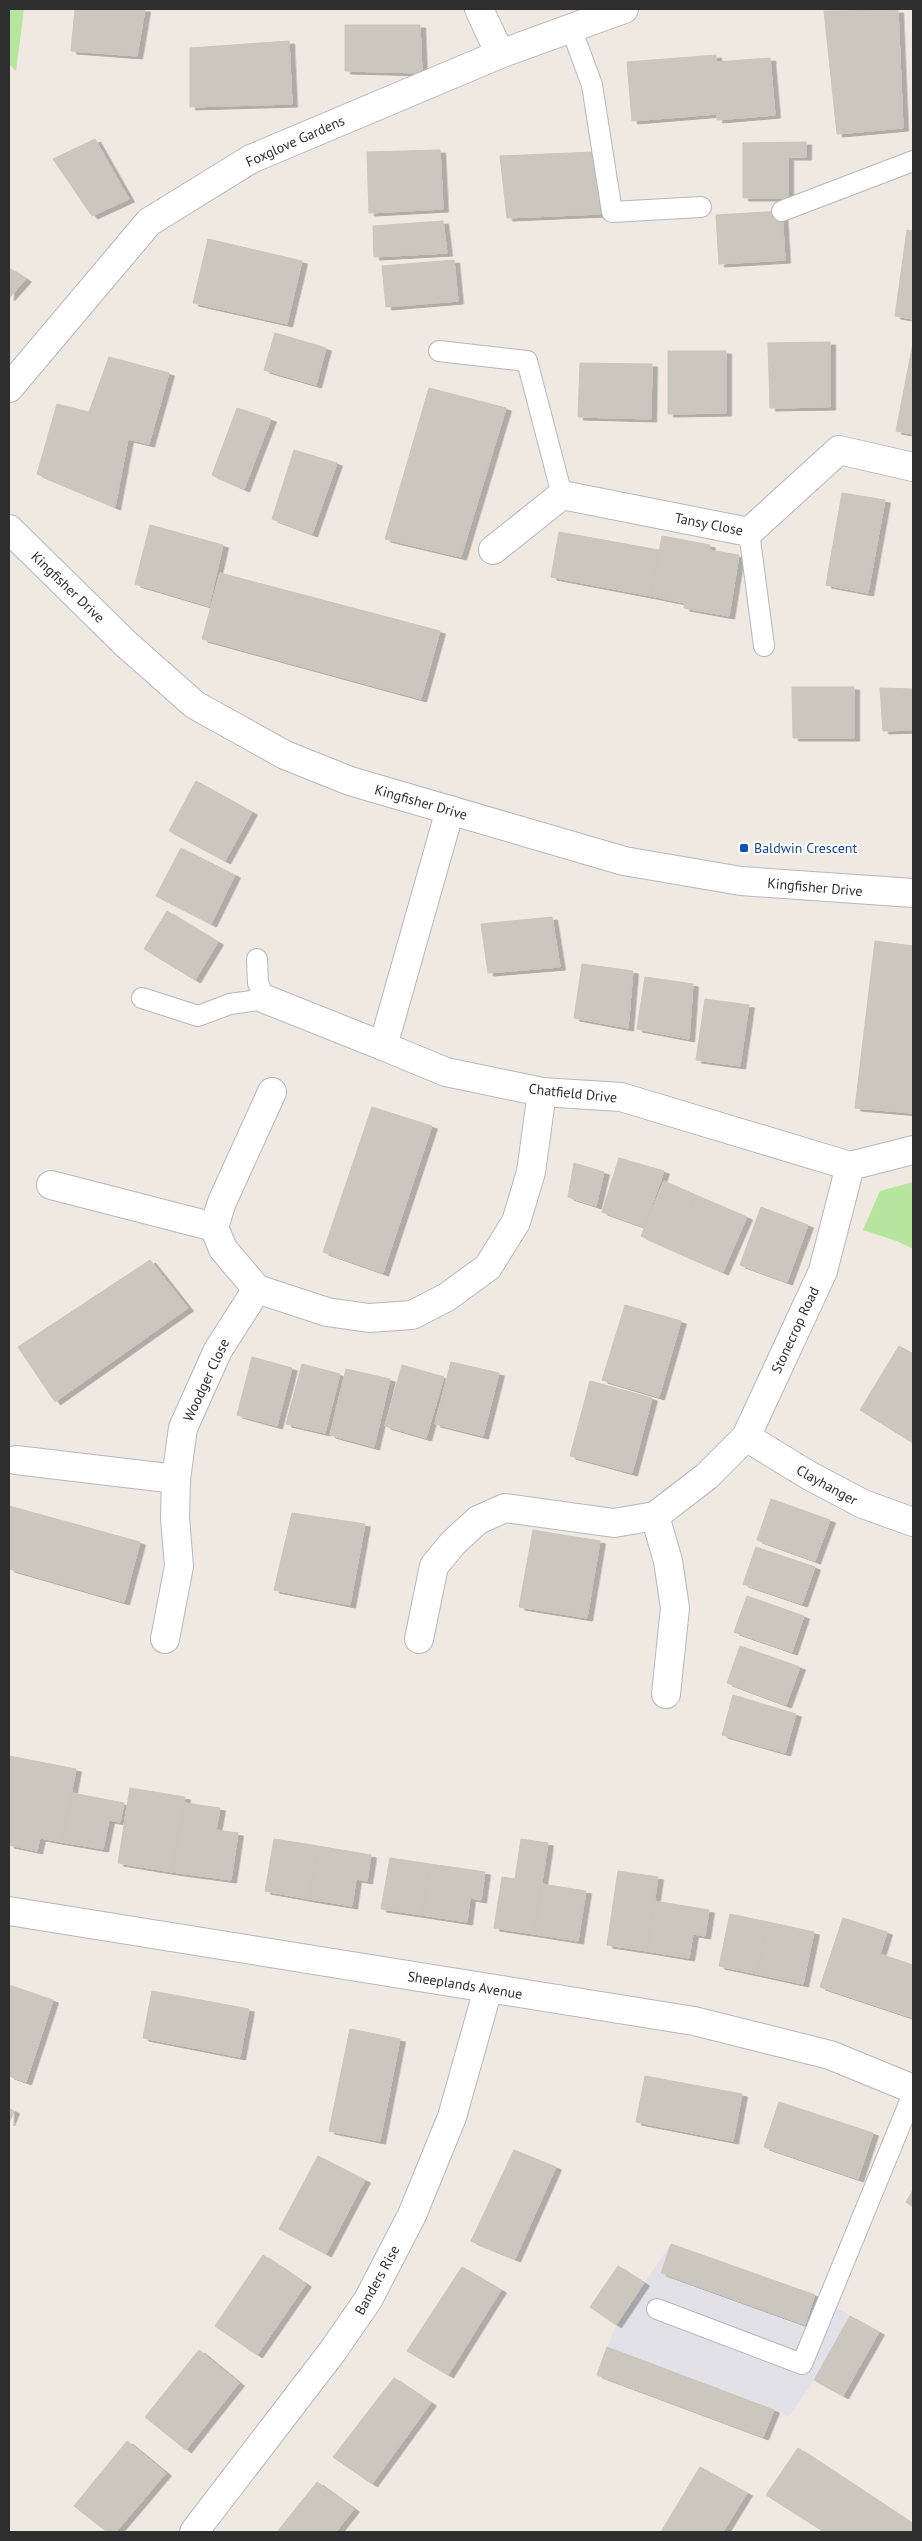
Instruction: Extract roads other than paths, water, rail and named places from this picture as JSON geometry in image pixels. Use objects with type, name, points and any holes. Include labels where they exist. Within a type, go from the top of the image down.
[{"type":"street","points":[[479,9],[500,54]]},
{"type":"street","name":"Foxglove Gardens","points":[[9,388],[149,222],[251,159],[500,54],[624,9]]},
{"type":"street","name":"Tansy Close","points":[[562,495],[749,532],[839,450],[913,467]]},
{"type":"street","points":[[493,550],[562,495]]},
{"type":"street","name":"Kingfisher Drive","points":[[9,529],[126,644],[195,705],[285,755],[350,781],[624,861],[741,881],[913,893]]},
{"type":"street","points":[[383,1046],[450,810]]},
{"type":"street","name":"Chatfield Drive","points":[[265,999],[446,1072],[542,1092],[621,1097],[850,1166]]},
{"type":"street","points":[[272,1092],[222,1202],[214,1227],[223,1249],[257,1289],[327,1312],[369,1318],[412,1315],[447,1297],[488,1267],[516,1222],[531,1172],[542,1092]]},
{"type":"street","points":[[850,1166],[913,1150]]},
{"type":"street","name":"Stonecrop Road","points":[[420,1639],[434,1566],[453,1543],[478,1520],[505,1508],[614,1523],[655,1516],[707,1476],[746,1437],[823,1270],[850,1166]]},
{"type":"street","points":[[51,1185],[214,1227]]},
{"type":"street","name":"Woodger Close","points":[[165,1639],[179,1566],[175,1518],[176,1479],[183,1428],[218,1350],[257,1289]]},
{"type":"street","name":"Clayhanger","points":[[746,1437],[810,1476],[863,1504],[913,1522]]},
{"type":"street","points":[[16,1460],[176,1479]]},
{"type":"street","points":[[655,1516],[668,1561],[675,1608],[666,1694]]},
{"type":"street","name":"Sheeplands Avenue","points":[[9,1912],[694,2021],[830,2055],[913,2089]]},
{"type":"street","name":"Banders Rise","points":[[194,2532],[332,2352],[368,2300],[412,2215],[452,2117],[488,1989]]},
{"type":"lane","points":[[572,28],[592,85],[612,212],[701,207]]},
{"type":"lane","points":[[782,212],[913,161]]},
{"type":"lane","points":[[439,351],[527,361],[562,495]]},
{"type":"lane","points":[[749,532],[764,646]]},
{"type":"lane","points":[[142,998],[198,1016],[230,1004],[265,999],[258,983],[257,960]]},
{"type":"lane","points":[[657,2309],[802,2364],[913,2094]]},
{"type":"place","name":"Baldwin Crescent","points":[[744,848]]}]
